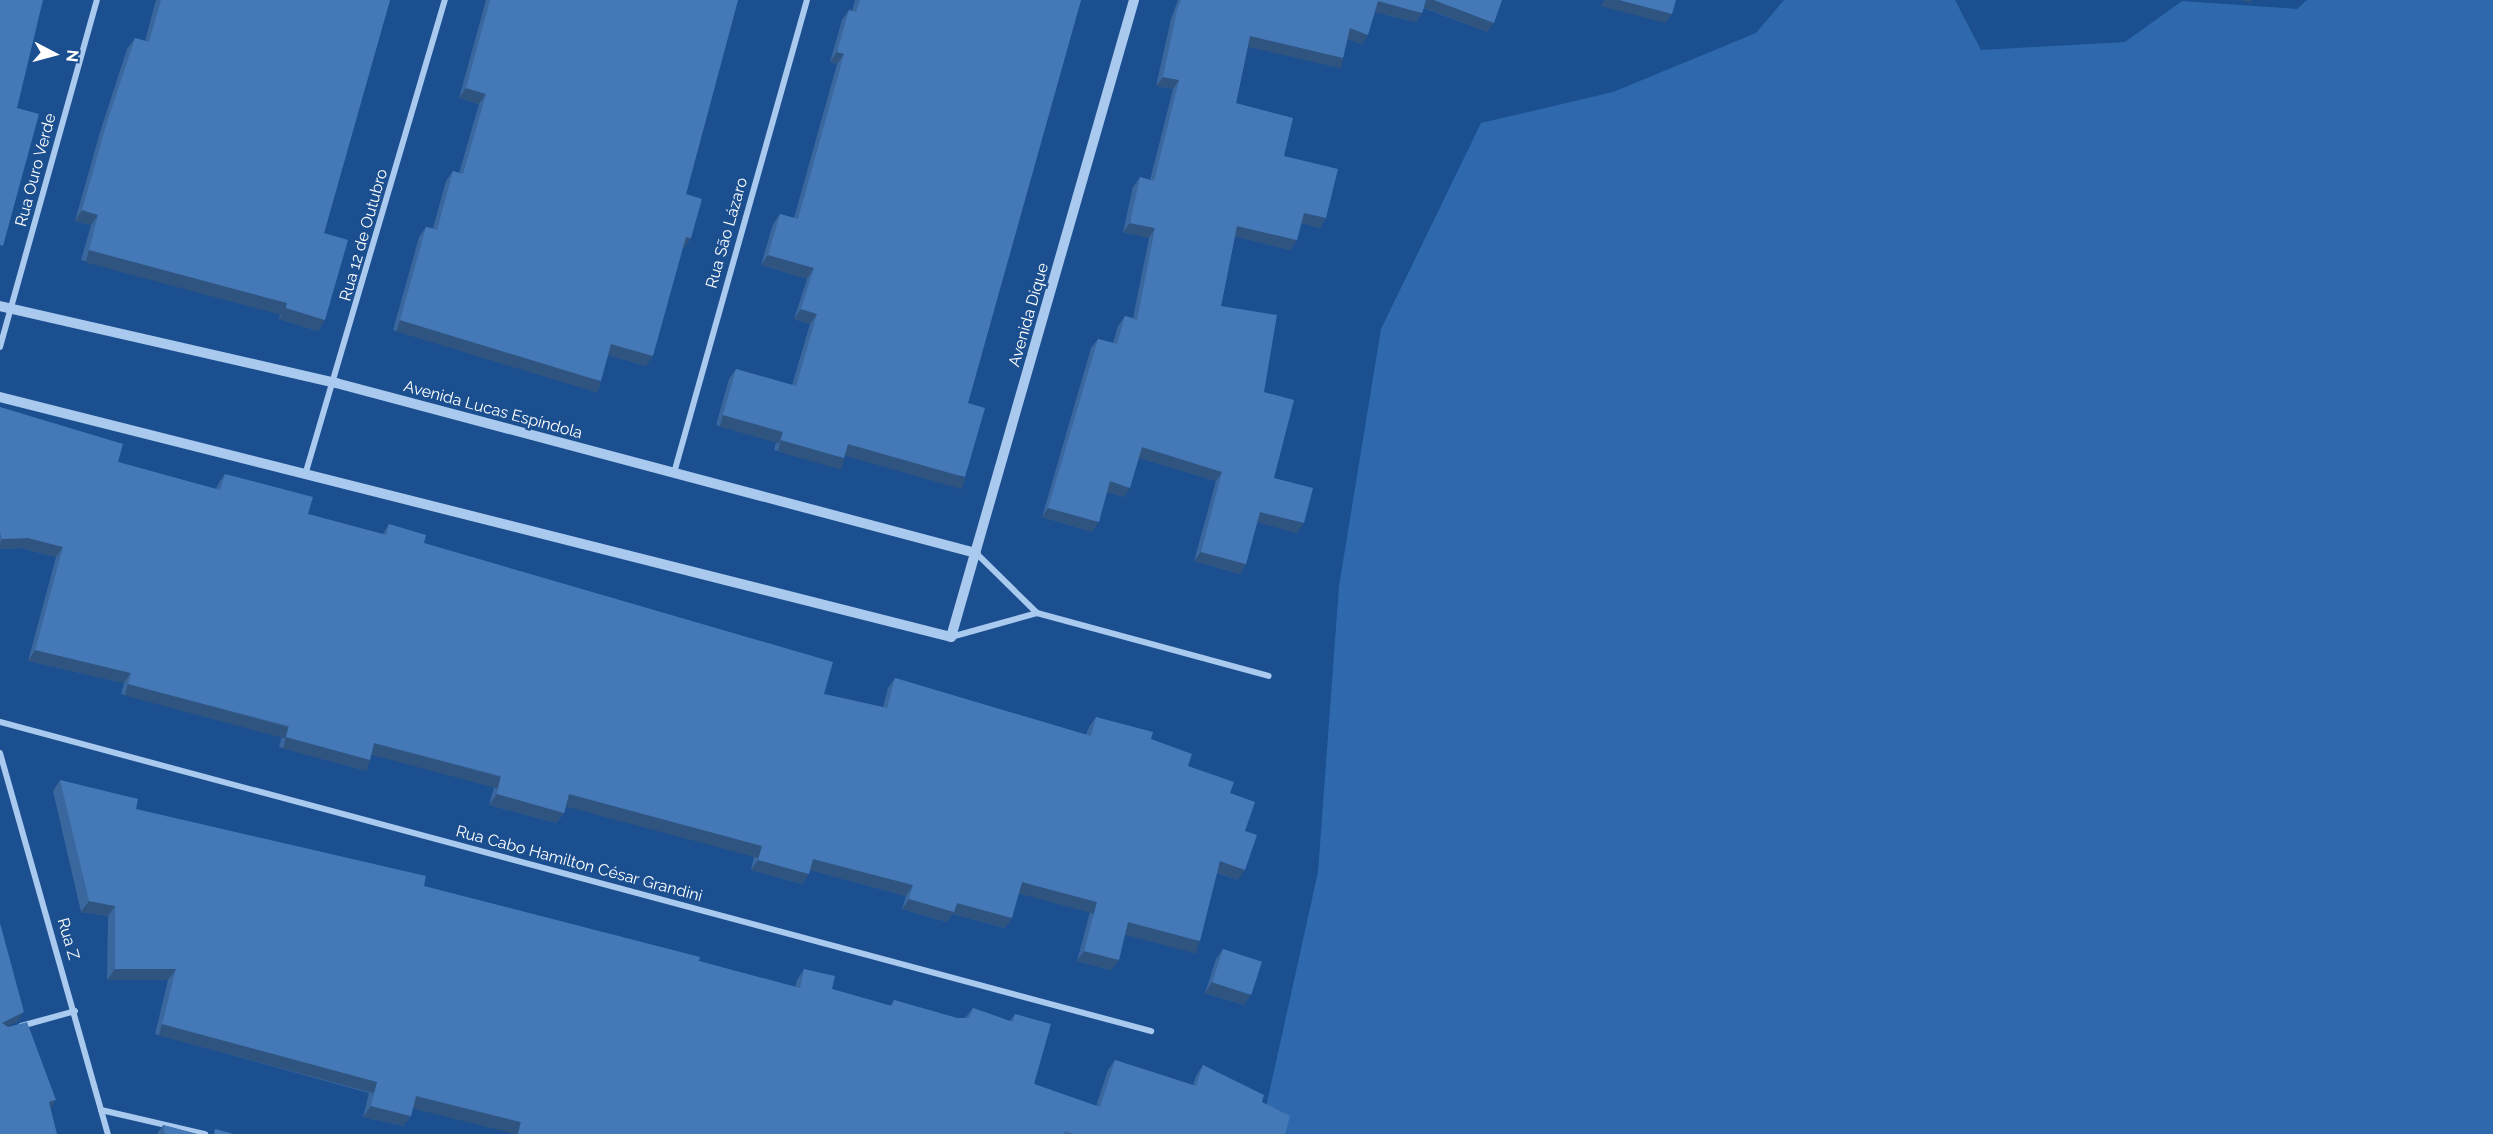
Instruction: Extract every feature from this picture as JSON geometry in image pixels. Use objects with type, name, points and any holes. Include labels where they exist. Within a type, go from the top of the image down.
[{"type":"street","name":"Rua Ouro Verde","points":[[0,347],[97,0]]},
{"type":"street","name":"Rua 12 de Outubro","points":[[305,476],[336,384],[445,0]]},
{"type":"street","name":"Rua São Lázaro","points":[[674,474],[807,0]]},
{"type":"street","name":"Avenida Dique","points":[[951,637],[1134,0]]},
{"type":"street","name":"Avenida Lucas Espíndola","points":[[0,306],[336,384],[976,553]]},
{"type":"street","points":[[0,397],[305,476],[951,637],[1037,613]]},
{"type":"street","points":[[976,553],[1037,613],[1269,676]]},
{"type":"street","name":"Rua Cabo Hamilton César Grandini","points":[[0,722],[1151,1031]]},
{"type":"street","name":"Rua Z","points":[[0,753],[108,1134]]},
{"type":"street","points":[[11,1029],[75,1011]]},
{"type":"street","points":[[101,1110],[205,1134]]},
{"type":"shaded area","points":[[1784,0],[1955,0],[1981,50],[2125,42],[2182,1],[2297,9],[2307,0],[2493,0],[2493,1134],[1260,1134],[1318,872],[1339,586],[1381,329],[1481,123],[1613,92],[1756,33]]},
{"type":"building","points":[[0,0],[43,0],[17,108],[39,114],[3,246],[0,245]]},
{"type":"building","points":[[161,0],[390,0],[324,233],[348,240],[325,320],[286,308],[287,303],[89,250],[98,215],[82,210],[107,122],[135,38],[149,42]]},
{"type":"building","points":[[490,0],[738,0],[686,194],[702,199],[691,238],[686,237],[653,356],[611,344],[601,381],[400,320],[426,227],[437,230],[453,171],[463,174],[486,94],[466,88]]},
{"type":"building","points":[[860,0],[1081,0],[968,403],[985,408],[965,477],[848,444],[844,458],[781,440],[783,432],[723,415],[736,369],[796,386],[817,314],[801,309],[814,268],[768,255],[780,214],[798,219],[844,54],[837,52],[849,10],[856,12]]},
{"type":"building","points":[[1181,0],[1426,0],[1422,13],[1378,1],[1368,35],[1350,28],[1343,58],[1250,36],[1236,103],[1293,118],[1284,156],[1338,169],[1326,218],[1304,213],[1297,240],[1237,226],[1221,306],[1277,315],[1264,392],[1294,400],[1274,478],[1313,488],[1304,523],[1260,512],[1246,564],[1201,552],[1222,472],[1142,447],[1130,488],[1110,481],[1099,522],[1048,508],[1098,339],[1117,344],[1125,316],[1137,320],[1155,228],[1130,223],[1140,177],[1154,181],[1179,80],[1163,77]]},
{"type":"building","points":[[1434,0],[1502,0],[1494,23]]},
{"type":"building","points":[[1619,0],[1676,0],[1672,14]]},
{"type":"building","points":[[0,407],[123,444],[118,462],[220,490],[225,474],[313,497],[308,514],[386,535],[389,524],[426,535],[424,543],[833,662],[824,694],[887,708],[895,678],[1091,736],[1096,717],[1153,732],[1151,739],[1192,754],[1188,766],[1234,782],[1230,793],[1255,802],[1245,831],[1257,835],[1245,870],[1220,861],[1200,941],[1128,922],[1119,960],[1084,951],[1097,902],[1022,882],[1012,918],[957,903],[954,912],[909,899],[913,885],[813,859],[809,874],[758,860],[762,846],[569,794],[564,813],[497,794],[501,776],[374,743],[370,760],[286,737],[289,726],[128,684],[131,673],[35,650],[63,547],[28,538],[2,539],[0,531]]},
{"type":"building","points":[[60,780],[138,799],[136,809],[426,876],[424,886],[700,957],[699,961],[800,988],[804,969],[835,976],[832,989],[892,1006],[894,1000],[957,1018],[969,1018],[973,1008],[1013,1022],[1015,1014],[1051,1024],[1034,1084],[1100,1107],[1115,1060],[1196,1086],[1203,1065],[1264,1095],[1262,1102],[1290,1116],[1285,1134],[1074,1134],[1065,1131],[1064,1134],[518,1134],[521,1122],[416,1096],[411,1116],[371,1106],[377,1082],[162,1024],[176,969],[115,969],[115,906],[89,901]]},
{"type":"building","points":[[0,923],[24,1012],[2,1023],[8,1027],[27,1022],[56,1100],[49,1102],[57,1134],[0,1134]]},
{"type":"building","points":[[1223,949],[1262,962],[1251,995],[1212,982]]},
{"type":"building","points":[[163,1125],[197,1134],[165,1134]]},
{"type":"building","points":[[215,1129],[234,1134],[214,1134]]}]
